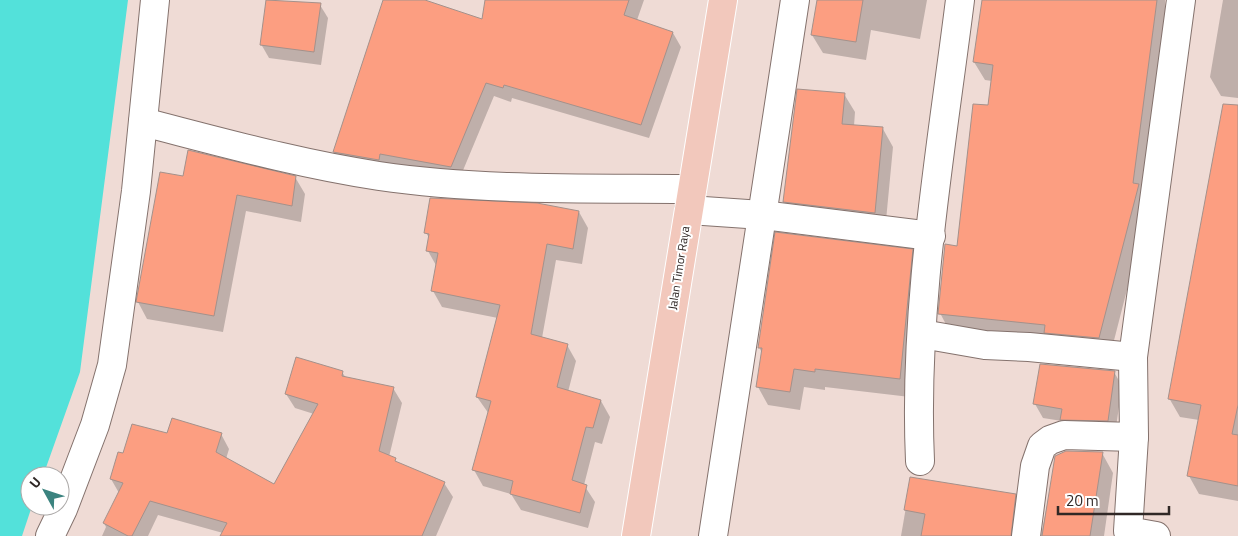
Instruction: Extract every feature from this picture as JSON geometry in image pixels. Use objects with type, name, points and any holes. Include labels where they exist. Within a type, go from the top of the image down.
[{"type":"highway","name":"Jalan Timor Raya","points":[[636,536],[723,0]]},
{"type":"street","points":[[50,536],[63,509],[95,425],[112,365],[143,122],[155,0]]},
{"type":"street","points":[[713,536],[795,0]]},
{"type":"street","points":[[920,461],[918,423],[922,334],[931,236],[960,0]]},
{"type":"street","points":[[1156,536],[1128,533],[1134,437],[1133,357],[1181,0]]},
{"type":"street","points":[[143,122],[267,153],[380,176],[690,200],[762,215],[931,236]]},
{"type":"street","points":[[922,334],[985,345],[1029,347],[1133,357]]},
{"type":"street","points":[[1026,536],[1036,466],[1042,446],[1050,440],[1064,435],[1134,437]]},
{"type":"water","points":[[0,0],[128,0],[80,372],[47,466],[20,466],[20,516],[29,516],[22,536],[0,536]]},
{"type":"building","points":[[266,0],[321,3],[314,52],[260,45]]},
{"type":"building","points":[[383,0],[425,0],[482,19],[485,0],[629,0],[624,15],[673,32],[641,125],[504,85],[503,88],[486,83],[451,167],[380,154],[379,160],[333,152]]},
{"type":"building","points":[[817,0],[863,0],[856,42],[811,35]]},
{"type":"building","points":[[982,0],[1157,0],[1133,183],[1139,184],[1099,338],[1044,333],[1045,325],[938,314],[945,244],[957,246],[973,104],[988,105],[993,65],[973,62]]},
{"type":"building","points":[[797,89],[845,93],[842,124],[883,127],[875,213],[783,202]]},
{"type":"building","points":[[1223,104],[1238,105],[1238,405],[1232,434],[1238,435],[1238,486],[1187,476],[1201,405],[1168,399]]},
{"type":"building","points":[[188,150],[296,176],[292,206],[237,195],[214,316],[136,302],[160,172],[183,176]]},
{"type":"building","points":[[430,198],[537,203],[579,211],[573,249],[547,244],[531,334],[568,344],[557,387],[601,400],[593,428],[586,427],[572,480],[587,485],[580,513],[510,494],[513,481],[472,470],[491,401],[476,397],[500,305],[431,291],[438,253],[426,251],[429,234],[424,233]]},
{"type":"building","points":[[775,232],[913,249],[900,379],[815,369],[815,372],[794,369],[790,392],[756,387],[762,348],[758,348]]},
{"type":"building","points":[[296,357],[343,371],[342,376],[394,387],[379,451],[396,458],[395,461],[445,482],[422,536],[220,536],[227,523],[150,501],[132,536],[128,536],[103,523],[123,483],[110,479],[118,452],[123,453],[132,424],[167,433],[172,418],[222,433],[216,452],[274,484],[318,404],[285,394]]},
{"type":"building","points":[[1040,364],[1115,371],[1108,421],[1060,420],[1062,409],[1033,404]]},
{"type":"building","points":[[1066,451],[1103,452],[1090,536],[1042,536],[1055,456]]},
{"type":"building","points":[[910,477],[1016,494],[1011,536],[921,536],[925,514],[904,510]]}]
